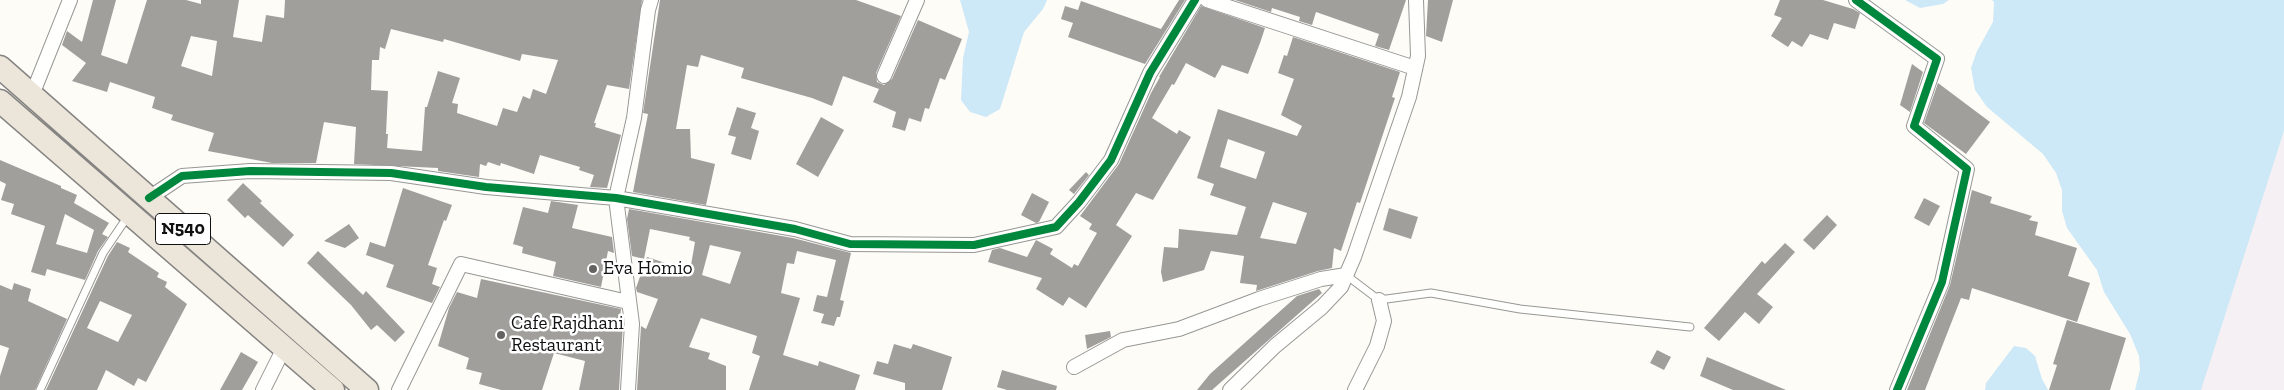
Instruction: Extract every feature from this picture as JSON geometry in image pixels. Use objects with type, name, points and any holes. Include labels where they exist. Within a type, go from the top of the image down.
[{"type":"highway","name":"N540","points":[[0,67],[367,390]]},
{"type":"highway","name":"N540","points":[[0,101],[333,390]]},
{"type":"street","points":[[32,95],[70,0]]},
{"type":"street","points":[[628,390],[632,324],[616,198],[634,118],[648,10],[651,0]]},
{"type":"street","points":[[884,76],[918,0]]},
{"type":"street","points":[[149,198],[182,176],[250,171],[391,173],[486,187],[616,198],[795,229],[850,244],[974,246],[1056,227],[1079,202],[1111,160],[1150,73],[1195,0]]},
{"type":"street","points":[[1207,0],[1415,68]]},
{"type":"street","points":[[1230,390],[1275,346],[1322,307],[1341,287],[1410,97],[1419,32],[1416,0]]},
{"type":"street","points":[[1856,0],[1937,59],[1914,126],[1967,169],[1942,282],[1897,390]]},
{"type":"street","points":[[399,390],[462,264],[628,302]]},
{"type":"street","points":[[1074,367],[1122,340],[1179,329],[1268,296],[1321,279],[1346,275]]},
{"type":"street","points":[[1355,390],[1377,346],[1384,321],[1379,300]]},
{"type":"street","points":[[263,390],[284,348]]},
{"type":"lane","points":[[40,390],[103,253],[129,214]]},
{"type":"lane","points":[[1346,275],[1379,300],[1431,293],[1520,309],[1690,327]]},
{"type":"shaded area","points":[[2284,132],[2284,390],[2197,390]]},
{"type":"water","points":[[960,0],[1047,0],[1043,9],[1024,32],[1000,109],[986,117],[970,112],[961,100],[963,58],[969,32]]},
{"type":"water","points":[[1905,0],[1949,0],[1943,4],[1920,8]]},
{"type":"water","points":[[1992,0],[2284,0],[2284,131],[2201,390],[2135,390],[2140,370],[2139,356],[2130,334],[2104,292],[2097,270],[2067,228],[2062,211],[2062,190],[2056,173],[2043,154],[1987,107],[1975,90],[1971,68],[1977,51],[1993,22],[1994,2]]},
{"type":"water","points":[[2014,346],[2026,348],[2035,356],[2042,379],[2048,390],[1985,390],[1986,383]]},
{"type":"building","points":[[93,0],[116,0],[101,55],[127,64],[147,0],[186,0],[201,4],[201,0],[239,0],[233,37],[262,42],[266,15],[284,18],[285,0],[642,0],[629,89],[607,85],[594,123],[596,123],[595,127],[621,135],[607,188],[590,187],[594,175],[579,170],[580,167],[540,155],[534,174],[501,163],[500,166],[488,162],[486,166],[480,164],[479,177],[438,171],[438,168],[354,164],[356,127],[324,122],[316,163],[272,163],[208,151],[214,133],[171,120],[173,115],[152,108],[155,97],[110,82],[107,92],[72,81],[86,63],[62,45],[67,31],[82,42]],"holes":[[[391,29],[443,42],[444,39],[520,61],[522,54],[558,60],[546,94],[533,89],[530,99],[523,96],[517,112],[503,108],[497,126],[457,113],[458,104],[452,103],[460,78],[438,71],[427,107],[425,107],[422,151],[387,148],[388,91],[371,90],[372,60],[379,60],[380,47],[385,49]],[[191,36],[217,41],[212,76],[181,66]]]},
{"type":"building","points":[[660,0],[856,0],[901,16],[876,73],[877,82],[884,85],[892,79],[918,20],[962,39],[945,80],[940,78],[929,109],[925,108],[921,122],[909,118],[905,131],[892,127],[896,112],[873,102],[879,89],[843,76],[832,106],[812,98],[741,78],[744,68],[701,55],[698,67],[687,65],[676,129],[690,129],[691,158],[715,164],[706,205],[633,192],[648,114],[643,113]]},
{"type":"building","points":[[1179,0],[1185,0],[1145,64],[1068,37],[1073,23],[1061,19],[1065,6],[1078,10],[1081,1],[1161,29]]},
{"type":"building","points":[[1235,0],[1406,0],[1389,50],[1375,46],[1379,34],[1316,12],[1312,25],[1299,21],[1300,17],[1272,8],[1271,12]]},
{"type":"building","points":[[1428,0],[1453,0],[1442,42],[1426,36]]},
{"type":"building","points":[[1780,0],[1823,0],[1860,13],[1855,29],[1834,23],[1828,40],[1810,34],[1802,47],[1792,41],[1788,47],[1771,36],[1782,18],[1774,15]]},
{"type":"building","points":[[1201,6],[1265,28],[1260,43],[1248,74],[1222,65],[1215,78],[1186,63],[1174,85],[1172,84],[1152,118],[1177,134],[1179,130],[1191,137],[1153,200],[1136,193],[1116,225],[1132,236],[1086,308],[1069,297],[1063,306],[1036,289],[1042,278],[988,262],[992,250],[1000,248],[1027,257],[1036,240],[1053,249],[1050,254],[1072,268],[1074,264],[1078,266],[1097,233],[1089,229],[1092,224],[1080,216],[1119,164],[1159,77]]},
{"type":"building","points":[[1293,37],[1400,72],[1392,97],[1395,98],[1360,203],[1357,202],[1341,251],[1334,248],[1332,268],[1256,291],[1257,285],[1240,283],[1244,256],[1211,251],[1204,270],[1163,282],[1161,272],[1164,247],[1178,248],[1179,229],[1237,235],[1246,207],[1210,195],[1214,184],[1197,178],[1218,109],[1297,136],[1302,126],[1281,115],[1294,79],[1278,73],[1284,55],[1287,56]],"holes":[[[1228,139],[1265,152],[1256,179],[1220,167]],[[1273,202],[1307,213],[1296,244],[1260,238]]]},
{"type":"building","points":[[1912,64],[1923,72],[1910,112],[1900,105]]},
{"type":"building","points":[[1938,83],[1990,122],[1966,154],[1924,123]]},
{"type":"building","points":[[737,107],[756,113],[751,128],[759,131],[751,160],[731,154],[736,137],[728,135]]},
{"type":"building","points":[[821,117],[844,130],[818,177],[796,164]]},
{"type":"building","points":[[0,160],[61,186],[61,188],[77,195],[74,203],[109,223],[102,234],[108,237],[98,251],[85,280],[47,269],[45,276],[31,272],[45,226],[11,214],[14,204],[1,200],[6,184],[0,181]],"holes":[[[65,214],[94,230],[87,253],[56,244]]]},
{"type":"building","points":[[1086,172],[1089,175],[1074,194],[1069,190]]},
{"type":"building","points":[[243,183],[262,201],[260,203],[294,235],[283,247],[248,215],[245,218],[227,200]]},
{"type":"building","points":[[403,188],[452,205],[446,221],[444,220],[428,265],[437,268],[432,284],[440,287],[432,303],[386,287],[394,265],[366,255],[370,242],[385,247]]},
{"type":"building","points":[[1972,190],[1992,197],[1990,203],[2032,216],[2029,220],[2038,222],[2035,235],[2077,248],[2068,276],[2090,283],[2077,322],[1972,288],[1969,300],[1961,298],[1925,390],[1907,390],[1950,285]]},
{"type":"building","points":[[1032,193],[1049,202],[1039,222],[1036,223],[1021,215]]},
{"type":"building","points":[[1924,198],[1940,206],[1929,226],[1914,218]]},
{"type":"building","points":[[551,201],[578,205],[572,228],[612,237],[614,253],[608,251],[601,287],[553,276],[556,262],[522,253],[523,247],[513,244],[523,207],[548,213]]},
{"type":"building","points":[[1389,208],[1418,217],[1411,239],[1383,230]]},
{"type":"building","points":[[629,209],[793,238],[851,253],[840,300],[844,301],[840,317],[837,317],[834,326],[821,323],[824,314],[813,311],[817,295],[827,297],[836,260],[797,251],[794,264],[787,263],[781,293],[800,298],[783,355],[818,366],[819,361],[860,375],[855,390],[749,390],[760,356],[752,353],[757,336],[701,318],[689,347],[710,353],[708,359],[726,366],[726,390],[637,390],[641,326],[646,329],[658,299],[637,292],[636,288],[647,257],[690,271],[695,242],[689,240],[690,237],[650,229],[644,259],[632,256],[627,219]],"holes":[[[710,245],[741,252],[730,284],[702,275]]]},
{"type":"building","points":[[1827,215],[1837,225],[1814,250],[1803,240]]},
{"type":"building","points":[[349,224],[359,238],[345,248],[324,241]]},
{"type":"building","points":[[117,242],[130,248],[128,252],[159,273],[157,277],[167,282],[165,287],[187,304],[146,382],[138,378],[134,386],[106,370],[97,390],[46,390],[108,256]],"holes":[[[100,301],[132,315],[118,342],[87,328]]]},
{"type":"building","points":[[1785,243],[1795,252],[1757,294],[1773,307],[1759,324],[1745,312],[1719,341],[1704,328],[1762,261],[1765,264]]},
{"type":"building","points":[[318,251],[363,295],[366,291],[405,332],[395,342],[377,325],[371,330],[351,305],[307,263]]},
{"type":"building","points":[[481,279],[621,309],[620,319],[623,324],[619,390],[579,390],[585,361],[554,353],[542,390],[501,390],[479,384],[482,373],[466,369],[469,358],[438,346],[449,308],[457,292],[477,298]]},
{"type":"building","points":[[14,283],[31,289],[28,301],[67,319],[35,390],[0,390],[0,376],[9,348],[0,345],[0,285],[12,290]]},
{"type":"building","points":[[1319,289],[1322,293],[1212,390],[1197,390],[1210,374],[1297,296]]},
{"type":"building","points":[[2067,320],[2126,338],[2110,390],[2049,390],[2057,365],[2053,364]]},
{"type":"building","points":[[1110,331],[1111,337],[1087,349],[1085,335]]},
{"type":"building","points":[[894,344],[911,349],[913,344],[952,357],[942,390],[905,390],[905,383],[873,374],[877,361],[888,364]]},
{"type":"building","points":[[1657,350],[1671,357],[1664,370],[1650,363]]},
{"type":"building","points":[[241,352],[258,362],[242,390],[220,390]]},
{"type":"building","points":[[1707,357],[1786,390],[1733,390],[1700,376]]},
{"type":"building","points":[[1002,370],[1057,386],[1056,390],[1007,390],[997,387]]},
{"type":"cycle path","points":[[149,198],[182,176],[250,171],[391,173],[486,187],[616,198],[795,229],[850,244],[974,245],[1056,227],[1079,202],[1111,160],[1150,73],[1195,0]]},
{"type":"cycle path","points":[[1856,0],[1937,59],[1914,126],[1967,169],[1942,282],[1897,390]]},
{"type":"place","name":"Eva Homio","points":[[593,269]]},
{"type":"place","name":"Cafe Rajdhani Restaurant","points":[[501,335]]}]
